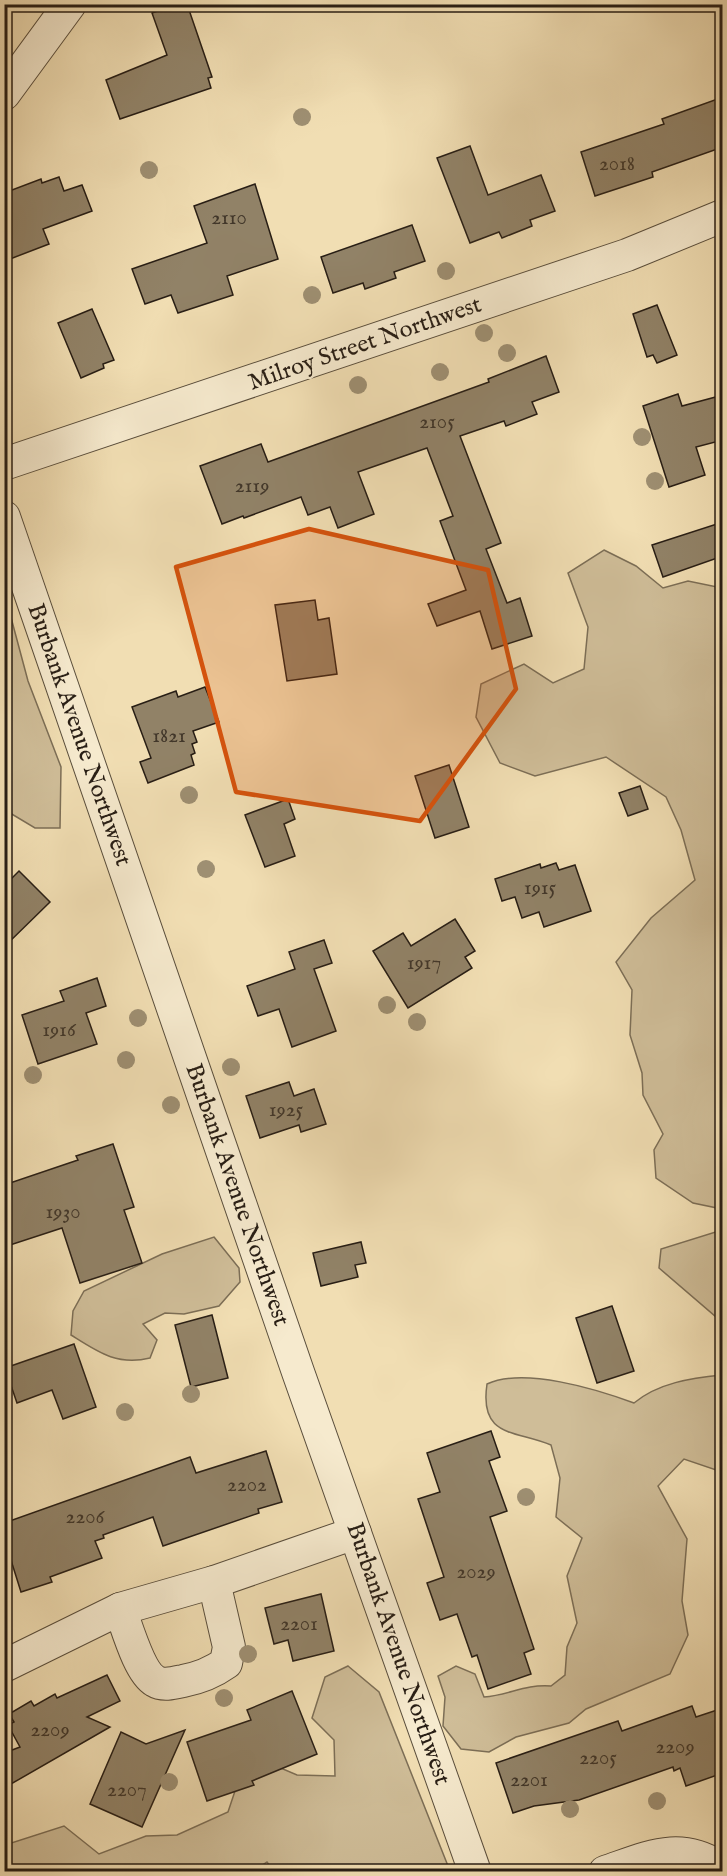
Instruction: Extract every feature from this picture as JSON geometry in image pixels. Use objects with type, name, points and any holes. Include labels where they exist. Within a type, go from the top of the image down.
[{"type":"street","points":[[4,94],[70,4]]},
{"type":"street","name":"Milroy Street Northwest","points":[[4,464],[616,258],[723,216]]},
{"type":"street","name":"Burbank Avenue Northwest","points":[[4,517],[355,1533],[475,1872]]},
{"type":"street","points":[[4,1666],[120,1610],[214,1582],[355,1533]]},
{"type":"street","points":[[120,1610],[145,1672],[156,1682],[171,1684],[191,1680],[214,1672],[226,1663],[229,1647],[214,1582]]},
{"type":"street","points":[[605,1872],[658,1854],[677,1851],[709,1860],[723,1869]]},
{"type":"highlighted area","points":[[309,529],[488,570],[516,689],[420,821],[236,792],[176,567]]},
{"type":"shaded area","points":[[604,550],[636,566],[663,588],[688,581],[717,587],[722,585],[722,1209],[693,1203],[656,1178],[654,1150],[663,1134],[643,1095],[642,1073],[630,1035],[632,990],[616,962],[651,918],[695,880],[681,830],[666,797],[606,757],[535,776],[500,763],[476,717],[481,684],[524,664],[553,683],[584,669],[588,627],[568,573]]},
{"type":"shaded area","points":[[9,610],[28,681],[61,767],[60,828],[35,828],[5,810],[4,614]]},
{"type":"shaded area","points":[[722,1230],[722,1322],[659,1268],[661,1249]]},
{"type":"shaded area","points":[[214,1237],[239,1268],[240,1282],[219,1306],[184,1314],[165,1313],[143,1324],[157,1340],[150,1358],[118,1359],[99,1352],[71,1335],[73,1311],[84,1291],[162,1254]]},
{"type":"shaded area","points":[[722,1375],[722,1472],[684,1459],[658,1486],[687,1539],[682,1601],[688,1635],[670,1674],[586,1709],[569,1723],[516,1737],[489,1752],[461,1749],[443,1726],[445,1697],[438,1676],[456,1666],[475,1674],[484,1697],[533,1687],[551,1686],[565,1675],[567,1647],[577,1623],[567,1576],[582,1538],[556,1517],[560,1478],[551,1445],[502,1429],[494,1423],[486,1402],[487,1384],[502,1379],[540,1379],[581,1386],[634,1403],[664,1386]]},
{"type":"shaded area","points":[[348,1666],[379,1692],[450,1871],[274,1871],[267,1862],[252,1872],[5,1872],[5,1845],[64,1826],[99,1854],[146,1836],[177,1835],[228,1812],[241,1773],[269,1763],[297,1775],[335,1776],[334,1740],[312,1718],[325,1677]]},
{"type":"building","points":[[177,4],[187,4],[212,77],[208,78],[211,88],[120,119],[106,80],[167,55],[152,13]]},
{"type":"building","points":[[723,97],[723,147],[652,172],[653,177],[595,196],[581,152],[664,124],[662,119]]},
{"type":"building","points":[[470,146],[488,195],[541,175],[555,211],[530,220],[532,226],[502,238],[499,232],[470,243],[437,158]]},
{"type":"building","points":[[59,177],[64,191],[82,185],[92,211],[43,229],[49,244],[10,259],[4,243],[4,193],[41,179],[42,183]]},
{"type":"building","points":[[255,184],[278,259],[227,276],[233,295],[178,313],[171,295],[145,304],[132,269],[207,243],[194,206]]},
{"type":"building","points":[[412,225],[425,261],[394,272],[396,278],[365,289],[363,283],[333,293],[321,257]]},
{"type":"building","points":[[657,305],[677,355],[657,363],[653,355],[647,357],[633,314]]},
{"type":"building","points":[[92,309],[114,360],[103,364],[104,368],[81,378],[58,323]]},
{"type":"building","points":[[546,356],[559,392],[532,402],[537,414],[506,426],[504,421],[460,436],[501,543],[486,549],[507,603],[520,598],[532,636],[492,649],[480,611],[437,626],[428,604],[466,590],[440,521],[453,516],[427,448],[358,472],[374,514],[338,528],[330,507],[308,515],[301,497],[222,524],[200,466],[261,444],[268,462],[489,382],[488,379]]},
{"type":"building","points":[[678,394],[682,406],[723,395],[723,440],[696,447],[705,475],[669,487],[643,406]]},
{"type":"building","points":[[723,522],[723,556],[663,577],[652,545]]},
{"type":"building","points":[[315,600],[318,620],[329,618],[337,674],[287,681],[275,605]]},
{"type":"building","points":[[205,687],[219,722],[193,731],[197,742],[192,744],[195,753],[191,755],[194,765],[148,783],[140,762],[151,758],[132,707],[176,691],[178,697]]},
{"type":"building","points":[[449,765],[469,827],[435,838],[415,776]]},
{"type":"building","points":[[640,786],[648,809],[628,816],[619,793]]},
{"type":"building","points":[[288,799],[295,819],[284,824],[295,856],[265,867],[245,815]]},
{"type":"building","points":[[556,863],[559,870],[575,865],[591,911],[544,927],[539,912],[522,918],[515,897],[502,901],[495,879],[540,864],[541,868]]},
{"type":"building","points":[[19,871],[50,902],[4,947],[4,886]]},
{"type":"building","points":[[455,919],[475,951],[465,957],[472,968],[408,1008],[373,951],[403,933],[411,946]]},
{"type":"building","points":[[324,940],[332,963],[314,969],[336,1031],[292,1047],[279,1009],[258,1016],[247,986],[295,969],[289,952]]},
{"type":"building","points":[[97,978],[106,1006],[86,1013],[97,1044],[38,1064],[22,1015],[64,1001],[60,991]]},
{"type":"building","points":[[289,1082],[294,1096],[314,1089],[326,1124],[301,1132],[299,1125],[260,1138],[246,1096]]},
{"type":"building","points":[[113,1144],[134,1207],[124,1210],[142,1263],[80,1283],[62,1228],[4,1247],[4,1185],[78,1160],[76,1156]]},
{"type":"building","points":[[361,1242],[366,1263],[355,1265],[358,1277],[321,1286],[313,1253]]},
{"type":"building","points":[[612,1306],[634,1371],[597,1383],[576,1318]]},
{"type":"building","points":[[212,1315],[228,1378],[191,1387],[175,1325]]},
{"type":"building","points":[[74,1344],[96,1407],[63,1419],[52,1390],[17,1403],[5,1368]]},
{"type":"building","points":[[491,1431],[500,1457],[489,1461],[507,1511],[490,1517],[534,1649],[524,1653],[531,1674],[488,1689],[477,1655],[472,1657],[457,1614],[440,1620],[427,1583],[444,1577],[418,1499],[440,1492],[427,1453]]},
{"type":"building","points":[[266,1451],[282,1502],[258,1509],[259,1513],[163,1546],[153,1517],[103,1535],[104,1538],[95,1541],[102,1558],[50,1577],[52,1582],[21,1592],[10,1557],[4,1559],[4,1523],[190,1457],[196,1473]]},
{"type":"building","points":[[321,1594],[334,1651],[293,1661],[288,1640],[274,1644],[265,1608]]},
{"type":"building","points":[[107,1675],[120,1701],[87,1717],[110,1727],[4,1788],[4,1753],[20,1747],[8,1725],[14,1722],[9,1714],[31,1701],[34,1706],[55,1694],[57,1698]]},
{"type":"building","points":[[292,1691],[317,1754],[252,1781],[254,1785],[207,1801],[187,1742],[251,1720],[247,1710]]},
{"type":"building","points":[[692,1706],[696,1717],[723,1708],[723,1773],[686,1786],[680,1768],[674,1771],[673,1767],[579,1800],[534,1806],[513,1813],[496,1763],[618,1721],[622,1731]]},
{"type":"building","points":[[185,1730],[142,1827],[90,1804],[121,1732],[146,1744]]}]
